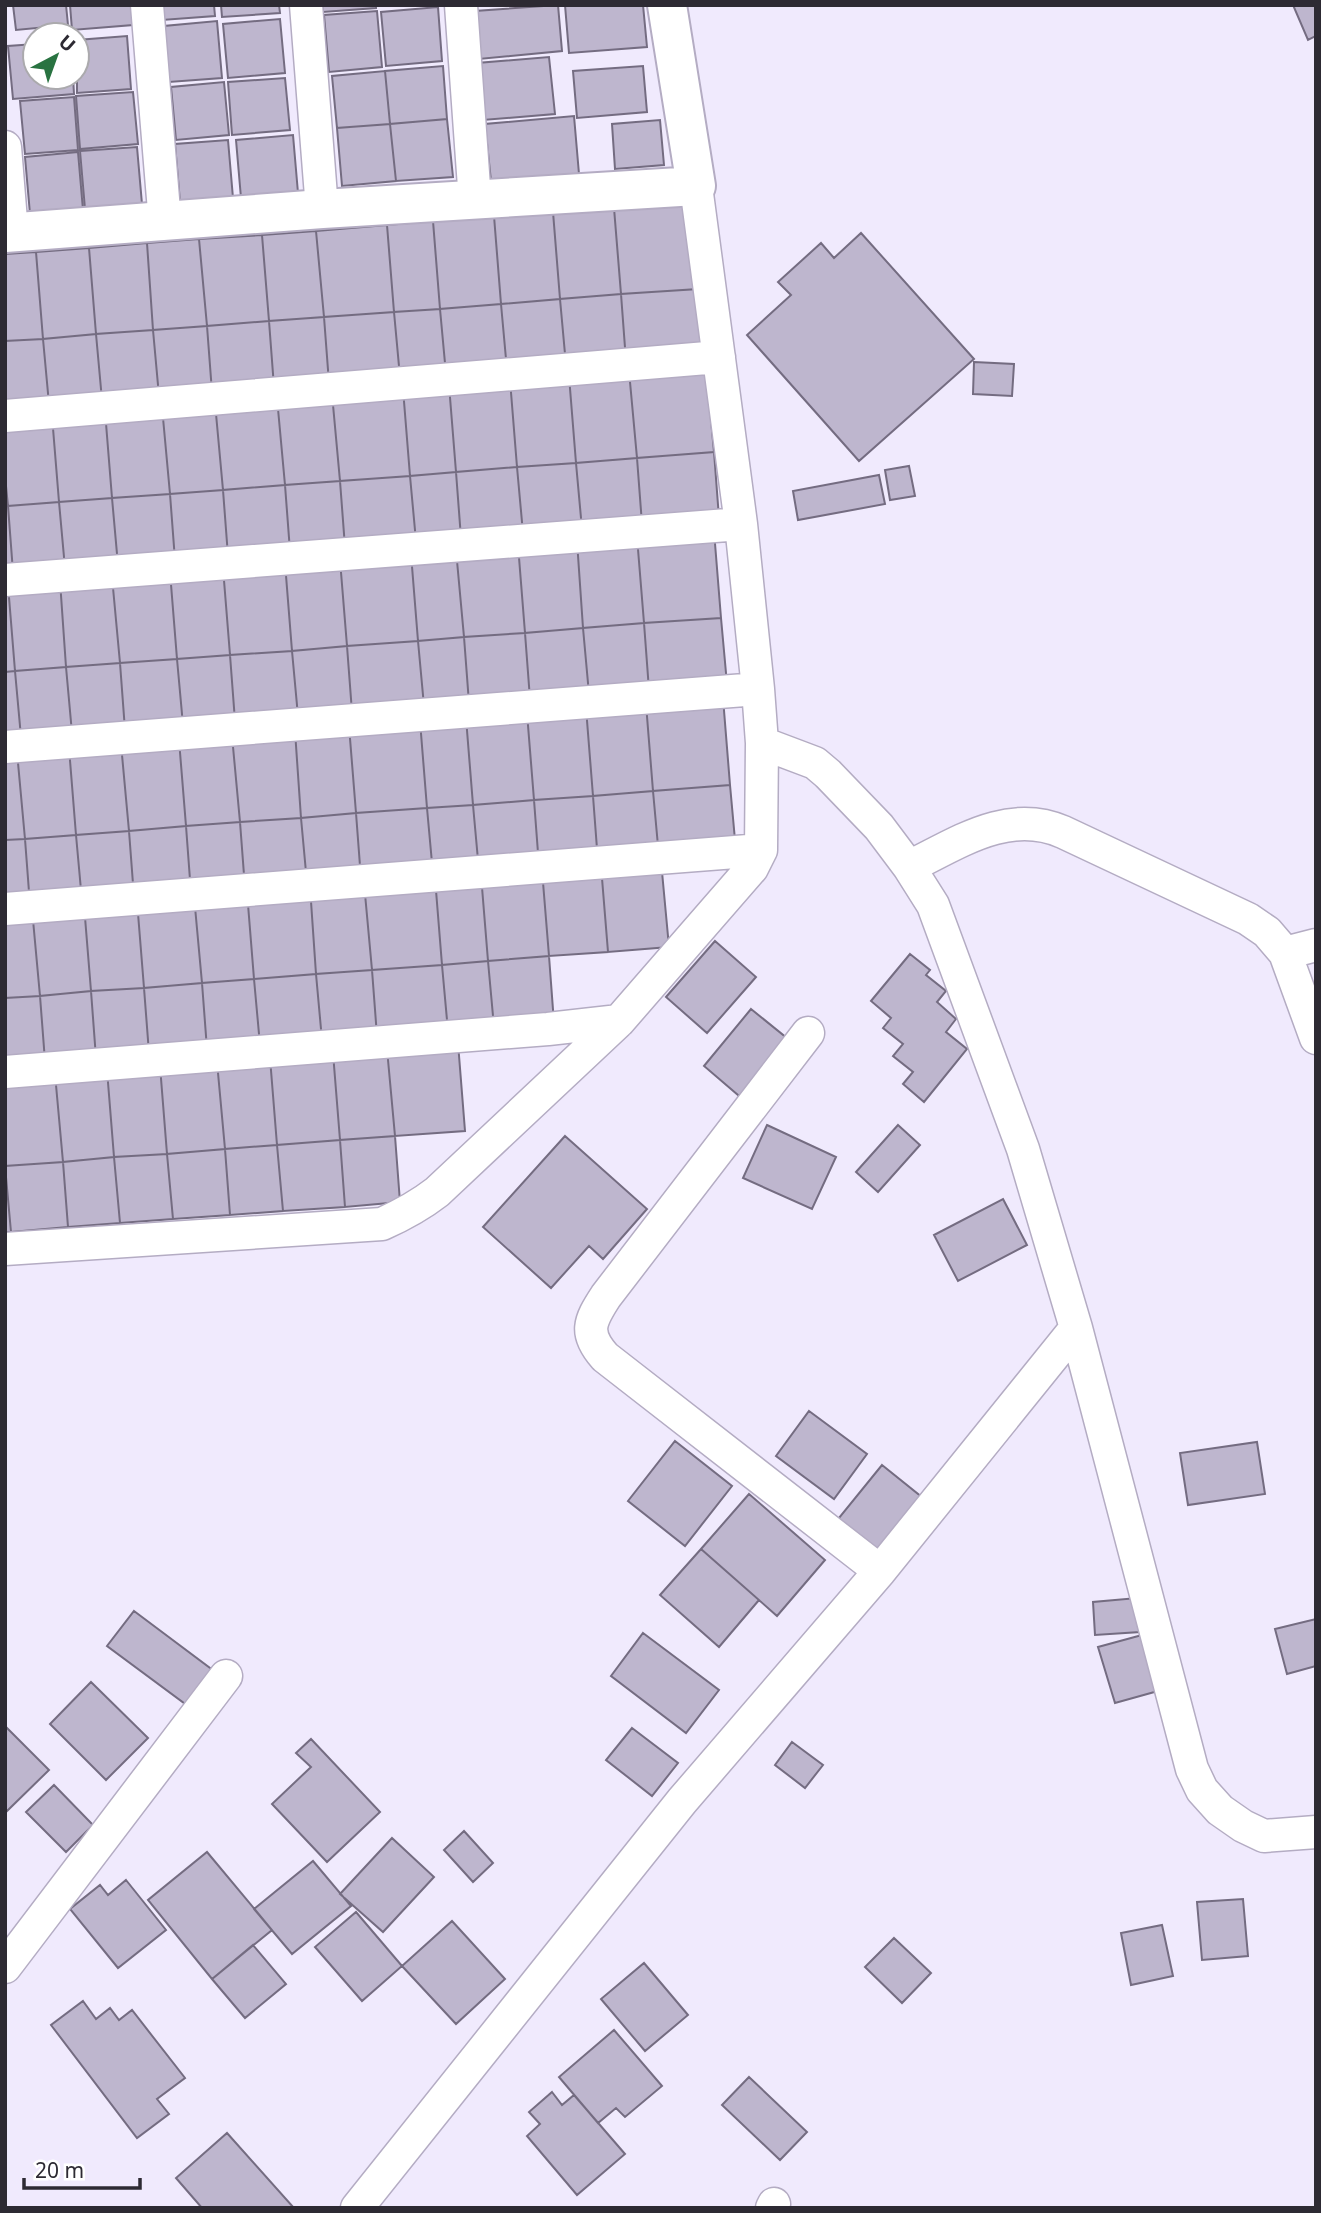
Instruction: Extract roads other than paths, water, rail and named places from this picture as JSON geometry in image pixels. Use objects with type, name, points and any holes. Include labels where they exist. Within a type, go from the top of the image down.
[{"type":"street","points":[[147,5],[165,223]]},
{"type":"street","points":[[306,5],[322,209]]},
{"type":"street","points":[[461,5],[475,201]]},
{"type":"street","points":[[5,1249],[382,1224],[418,1207],[619,1021],[752,868],[761,850],[762,743],[758,689],[741,524],[719,356],[696,186],[667,5]]},
{"type":"street","points":[[5,147],[9,233],[322,209],[696,186]]},
{"type":"street","points":[[5,416],[719,356]]},
{"type":"street","points":[[5,580],[741,524]]},
{"type":"street","points":[[5,747],[758,689]]},
{"type":"street","points":[[762,743],[815,763],[828,774],[878,827],[909,867],[933,905],[1023,1149],[1076,1328],[1192,1769],[1202,1790],[1220,1810],[1264,1836],[1316,1832]]},
{"type":"street","points":[[909,867],[999,825],[1032,823],[1050,826],[1248,919],[1267,932],[1284,953],[1316,1038]]},
{"type":"street","points":[[5,909],[761,850]]},
{"type":"street","points":[[1284,953],[1316,945]]},
{"type":"street","points":[[5,1072],[619,1021]]},
{"type":"street","points":[[808,1033],[606,1296],[594,1314],[592,1342],[605,1357],[880,1571]]},
{"type":"street","points":[[357,2208],[682,1801],[880,1571],[1076,1328]]},
{"type":"street","points":[[5,1967],[226,1676]]}]
